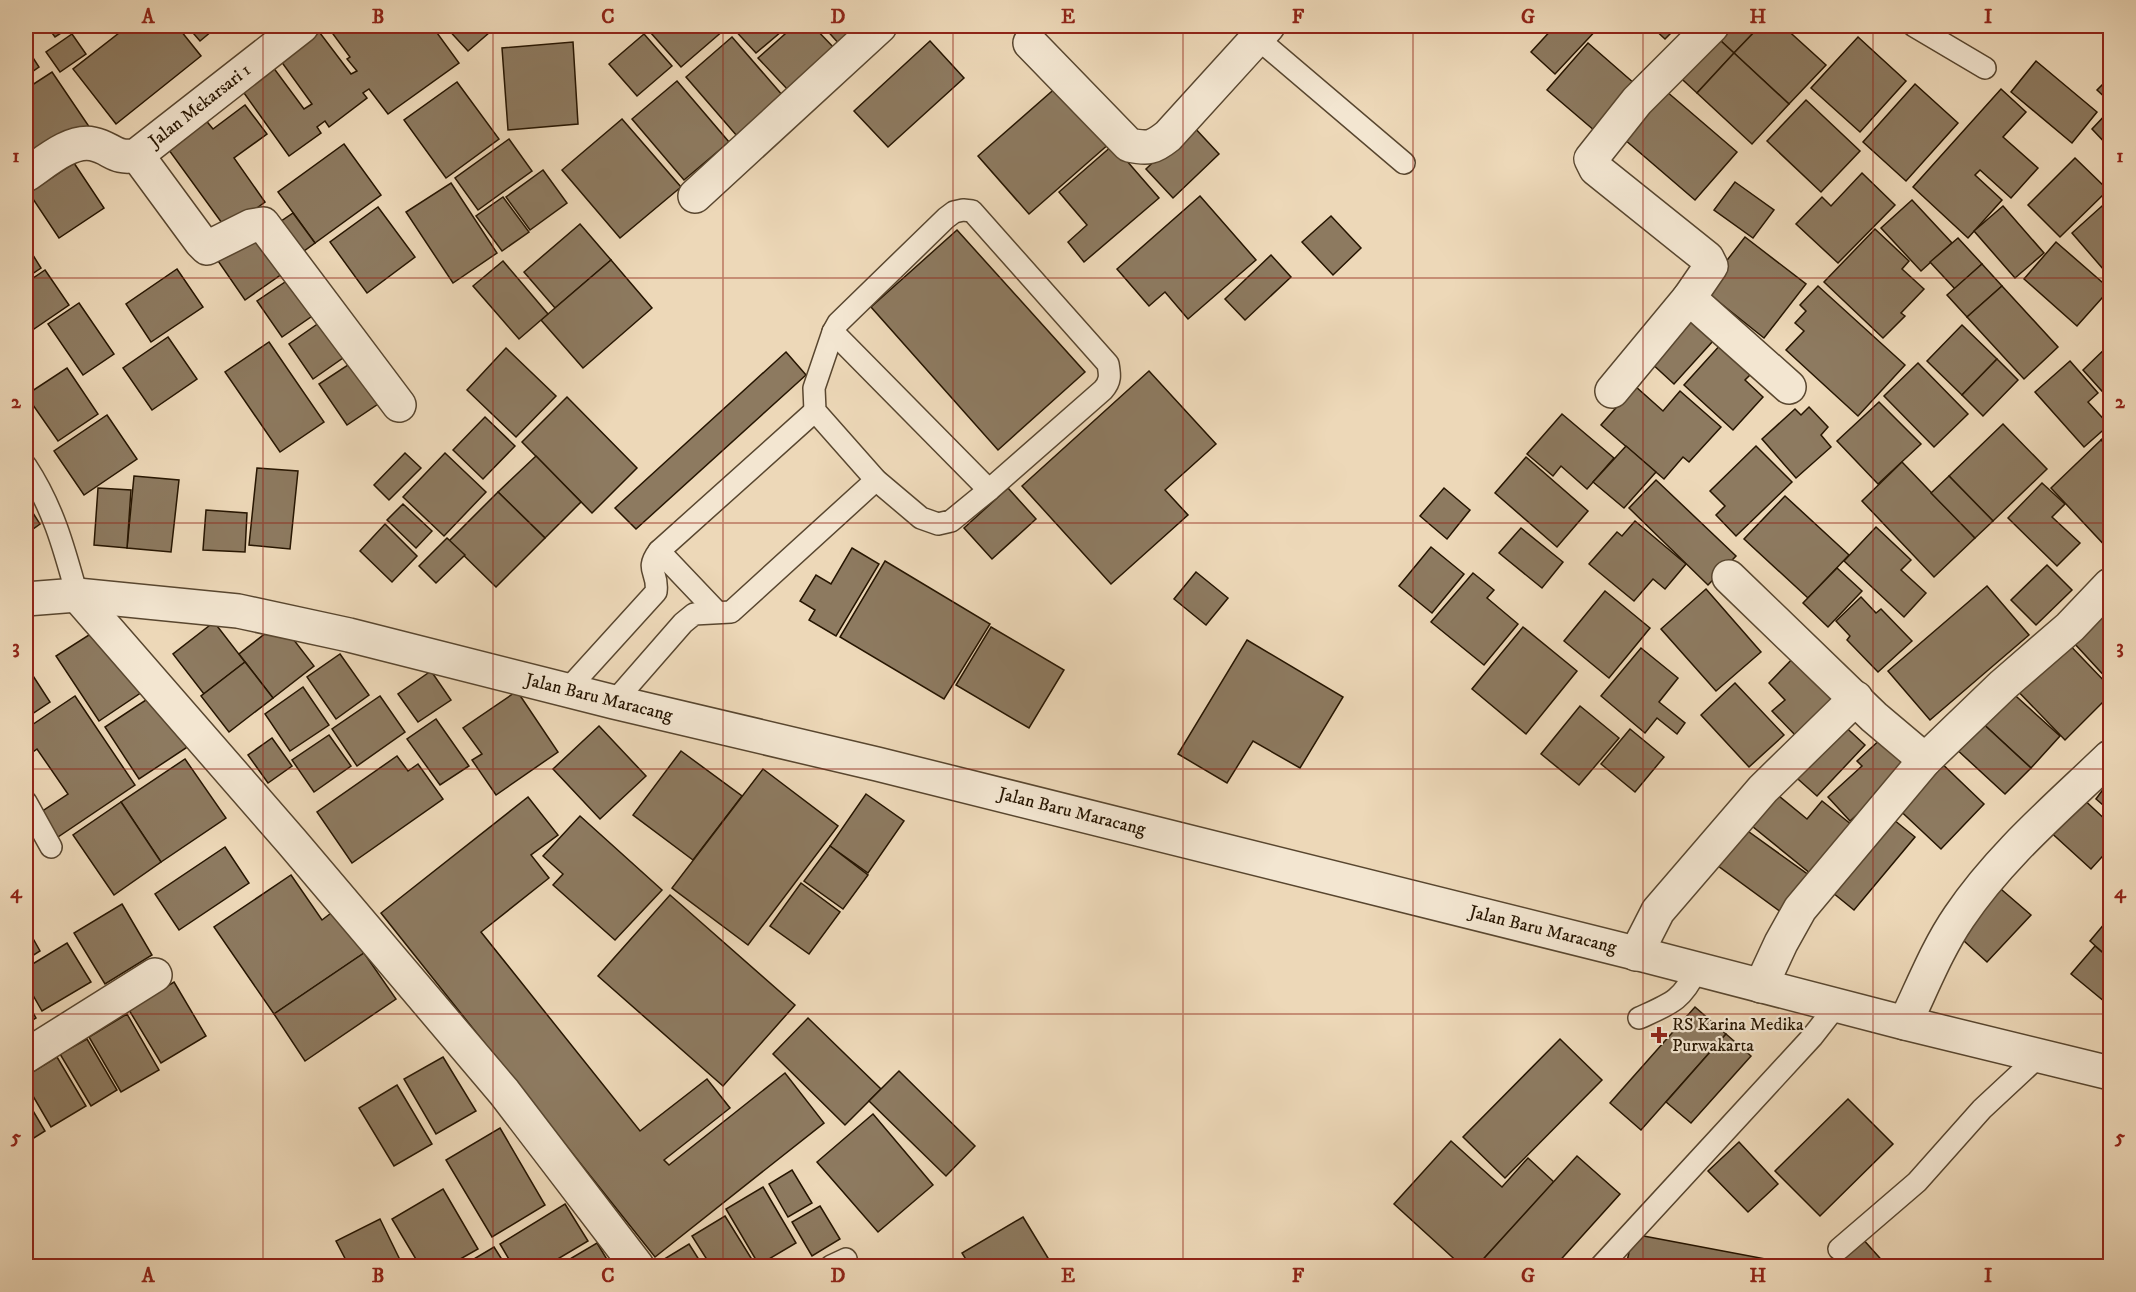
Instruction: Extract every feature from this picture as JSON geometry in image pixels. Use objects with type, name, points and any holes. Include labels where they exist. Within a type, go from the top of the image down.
[{"type":"street","name":"Jalan Mekarsari 1","points":[[26,175],[66,149],[83,143],[94,144],[124,158],[137,154],[302,26]]},
{"type":"street","points":[[695,196],[880,26]]},
{"type":"street","points":[[1612,391],[1689,298],[1711,266],[1707,258],[1596,169],[1592,159],[1636,101],[1712,26]]},
{"type":"street","points":[[1030,43],[1129,145],[1142,148],[1156,146],[1168,136],[1263,32]]},
{"type":"street","points":[[137,154],[207,248],[250,226],[263,224],[399,405]]},
{"type":"street","points":[[1689,298],[1789,387]]},
{"type":"street","points":[[1729,577],[1874,717],[1925,760]]},
{"type":"street","points":[[1761,986],[1800,909],[1925,760],[2003,685],[2070,627],[2110,585]]},
{"type":"street","points":[[77,595],[292,842],[504,1092],[637,1266]]},
{"type":"street","name":"Jalan Baru Maracang","points":[[26,599],[77,595],[238,611],[349,635],[614,702],[877,764],[1905,1023],[2110,1072]]},
{"type":"street","points":[[1636,954],[1658,911],[1763,789],[1856,698]]},
{"type":"street","points":[[1905,1023],[1958,917],[1996,866],[2110,757]]},
{"type":"street","points":[[26,1056],[155,975]]},
{"type":"lane","points":[[1914,26],[1985,68]]},
{"type":"lane","points":[[1263,32],[1404,163]]},
{"type":"lane","points":[[963,210],[972,211],[1108,364],[1110,375],[1109,383],[1103,390],[989,490],[951,521],[938,524],[921,518],[876,480],[815,411],[814,388],[838,323],[946,218],[954,212],[963,210]]},
{"type":"lane","points":[[833,332],[989,490]]},
{"type":"lane","points":[[567,690],[656,592],[658,580],[652,570],[652,561],[659,551],[815,411]]},
{"type":"lane","points":[[26,466],[59,532],[77,595]]},
{"type":"lane","points":[[614,702],[683,623],[694,614],[731,612],[876,480]]},
{"type":"lane","points":[[659,551],[717,612]]},
{"type":"lane","points":[[26,802],[51,847]]},
{"type":"lane","points":[[1639,1018],[1679,998],[1690,985],[1697,969]]},
{"type":"lane","points":[[1601,1266],[1812,1037],[1837,1005]]},
{"type":"lane","points":[[1839,1248],[1917,1182],[1982,1109],[2039,1056]]},
{"type":"building","points":[[47,26],[72,26],[55,37]]},
{"type":"building","points":[[128,26],[177,26],[201,56],[116,124],[73,69]]},
{"type":"building","points":[[187,26],[218,26],[200,41]]},
{"type":"building","points":[[345,26],[432,26],[459,63],[388,114],[369,89],[363,93],[367,98],[329,127],[325,121],[317,127],[321,133],[289,156],[239,86],[270,63],[304,109],[312,104],[278,57],[317,29],[351,74],[357,71],[347,59],[350,57],[333,34]]},
{"type":"building","points":[[445,26],[497,26],[468,51]]},
{"type":"building","points":[[660,26],[720,26],[724,30],[681,67],[651,33]]},
{"type":"building","points":[[731,26],[788,26],[756,53]]},
{"type":"building","points":[[794,26],[813,26],[835,49],[789,91],[758,58]]},
{"type":"building","points":[[823,26],[864,26],[841,46]]},
{"type":"building","points":[[1555,26],[1600,26],[1555,74],[1531,52]]},
{"type":"building","points":[[1651,26],[1678,26],[1665,39]]},
{"type":"building","points":[[1713,26],[1760,26],[1734,53],[1709,30]]},
{"type":"building","points":[[1760,26],[1783,26],[1826,65],[1789,104],[1734,53]]},
{"type":"building","points":[[1709,30],[1734,53],[1697,93],[1672,70]]},
{"type":"building","points":[[72,34],[86,54],[60,72],[46,52]]},
{"type":"building","points":[[644,34],[672,66],[637,96],[609,64]]},
{"type":"building","points":[[732,37],[783,96],[737,136],[686,77]]},
{"type":"building","points":[[1858,37],[1906,81],[1860,132],[1811,88]]},
{"type":"building","points":[[930,41],[964,78],[888,147],[854,111]]},
{"type":"building","points":[[573,42],[578,124],[508,130],[502,48]]},
{"type":"building","points":[[1588,43],[1635,84],[1595,131],[1547,90]]},
{"type":"building","points":[[26,47],[39,67],[26,76]]},
{"type":"building","points":[[1734,53],[1789,104],[1752,144],[1697,93]]},
{"type":"building","points":[[2036,61],[2097,112],[2072,143],[2011,92]]},
{"type":"building","points":[[52,72],[90,128],[26,172],[26,89]]},
{"type":"building","points":[[2110,77],[2110,102],[2097,90]]},
{"type":"building","points":[[677,81],[729,142],[684,180],[632,119]]},
{"type":"building","points":[[457,82],[499,139],[446,178],[404,120]]},
{"type":"building","points":[[1915,84],[1958,123],[1906,181],[1863,142]]},
{"type":"building","points":[[1059,85],[1110,143],[1029,214],[978,156]]},
{"type":"building","points":[[1659,85],[1737,152],[1695,200],[1617,133]]},
{"type":"building","points":[[2001,89],[2026,112],[2003,137],[2038,168],[2011,198],[1980,170],[1975,175],[2002,200],[1968,238],[1913,187]]},
{"type":"building","points":[[1806,100],[1860,151],[1821,192],[1767,141]]},
{"type":"building","points":[[245,105],[267,134],[234,158],[265,202],[227,230],[166,146],[204,118],[213,129]]},
{"type":"building","points":[[2110,110],[2110,148],[2092,129]]},
{"type":"building","points":[[622,119],[681,187],[620,238],[562,170]]},
{"type":"building","points":[[1192,125],[1219,154],[1173,198],[1146,169]]},
{"type":"building","points":[[509,139],[532,171],[478,210],[455,178]]},
{"type":"building","points":[[344,144],[381,195],[315,243],[278,192]]},
{"type":"building","points":[[1113,145],[1159,198],[1084,262],[1068,242],[1087,225],[1059,192]]},
{"type":"building","points":[[2075,158],[2108,190],[2060,237],[2028,205]]},
{"type":"building","points":[[74,163],[104,208],[59,238],[29,193]]},
{"type":"building","points":[[543,170],[567,203],[530,230],[506,197]]},
{"type":"building","points":[[1862,173],[1895,205],[1838,263],[1796,224],[1822,197],[1831,206]]},
{"type":"building","points":[[1735,182],[1774,210],[1753,238],[1714,210]]},
{"type":"building","points":[[451,183],[497,253],[453,283],[406,212]]},
{"type":"building","points":[[1200,196],[1256,260],[1188,319],[1165,292],[1149,306],[1117,269]]},
{"type":"building","points":[[503,197],[529,232],[502,251],[476,216]]},
{"type":"building","points":[[1912,200],[1952,243],[1921,271],[1881,228]]},
{"type":"building","points":[[2003,206],[2044,253],[2015,278],[1974,231]]},
{"type":"building","points":[[2102,206],[2110,216],[2110,277],[2072,233]]},
{"type":"building","points":[[378,207],[415,257],[367,293],[330,242]]},
{"type":"building","points":[[293,213],[315,243],[297,256],[274,226]]},
{"type":"building","points":[[1331,216],[1361,248],[1333,275],[1302,242]]},
{"type":"building","points":[[580,224],[611,260],[555,308],[524,272]]},
{"type":"building","points":[[260,228],[289,269],[245,300],[216,258]]},
{"type":"building","points":[[1875,229],[1909,261],[1902,269],[1924,289],[1901,313],[1905,316],[1883,338],[1824,282]]},
{"type":"building","points":[[957,230],[1085,372],[998,450],[871,307]]},
{"type":"building","points":[[1745,237],[1806,284],[1764,338],[1704,290]]},
{"type":"building","points":[[1958,238],[1982,264],[1955,289],[1930,262]]},
{"type":"building","points":[[2056,242],[2110,289],[2077,326],[2024,279]]},
{"type":"building","points":[[26,244],[41,268],[26,278]]},
{"type":"building","points":[[1271,255],[1291,277],[1245,320],[1225,299]]},
{"type":"building","points":[[611,260],[652,308],[583,368],[541,320]]},
{"type":"building","points":[[503,261],[548,314],[519,339],[473,286]]},
{"type":"building","points":[[1982,264],[2002,286],[1967,317],[1947,295]]},
{"type":"building","points":[[177,269],[203,307],[151,342],[126,304]]},
{"type":"building","points":[[45,270],[69,305],[34,329],[26,316],[26,283]]},
{"type":"building","points":[[294,276],[318,312],[282,337],[257,301]]},
{"type":"building","points":[[1818,286],[1905,365],[1858,416],[1786,350],[1804,331],[1795,323],[1806,311],[1800,305]]},
{"type":"building","points":[[2002,286],[2058,347],[2024,379],[1967,317]]},
{"type":"building","points":[[79,303],[114,354],[83,375],[48,324]]},
{"type":"building","points":[[326,318],[350,353],[313,379],[289,344]]},
{"type":"building","points":[[1687,318],[1713,341],[1674,384],[1649,361]]},
{"type":"building","points":[[1962,325],[1997,359],[1962,395],[1927,361]]},
{"type":"building","points":[[168,337],[197,379],[152,410],[123,368]]},
{"type":"building","points":[[269,342],[324,422],[280,452],[225,372]]},
{"type":"building","points":[[1722,343],[1753,372],[1745,380],[1763,397],[1733,430],[1684,385]]},
{"type":"building","points":[[2110,344],[2110,400],[2083,370]]},
{"type":"building","points":[[506,348],[556,396],[516,437],[467,390]]},
{"type":"building","points":[[786,352],[806,375],[636,529],[615,508]]},
{"type":"building","points":[[357,359],[384,400],[347,425],[319,384]]},
{"type":"building","points":[[1997,359],[2018,380],[1983,416],[1962,395]]},
{"type":"building","points":[[2070,361],[2098,393],[2088,402],[2109,425],[2084,447],[2035,392]]},
{"type":"building","points":[[1918,363],[1968,414],[1934,447],[1884,396]]},
{"type":"building","points":[[67,368],[98,414],[58,441],[26,395]]},
{"type":"building","points":[[1149,371],[1216,444],[1165,490],[1188,515],[1111,584],[1022,486]]},
{"type":"building","points":[[1635,386],[1663,411],[1680,391],[1721,427],[1689,462],[1683,457],[1664,479],[1601,425]]},
{"type":"building","points":[[567,397],[637,468],[592,513],[522,442]]},
{"type":"building","points":[[1879,402],[1921,444],[1878,484],[1837,441]]},
{"type":"building","points":[[1809,407],[1828,427],[1821,435],[1831,447],[1796,478],[1762,439],[1795,409],[1801,415]]},
{"type":"building","points":[[1562,414],[1614,458],[1587,489],[1561,466],[1553,476],[1527,454]]},
{"type":"building","points":[[107,415],[137,459],[84,495],[54,451]]},
{"type":"building","points":[[485,417],[515,446],[483,479],[453,450]]},
{"type":"building","points":[[2003,424],[2047,469],[1993,521],[1949,476]]},
{"type":"building","points":[[2110,431],[2110,449],[2101,440]]},
{"type":"building","points":[[2101,440],[2110,449],[2110,551],[2051,488]]},
{"type":"building","points":[[1626,446],[1656,472],[1624,508],[1593,482]]},
{"type":"building","points":[[1756,446],[1792,482],[1736,536],[1716,515],[1725,506],[1710,491]]},
{"type":"building","points":[[405,453],[421,468],[389,500],[374,485]]},
{"type":"building","points":[[445,453],[486,492],[444,536],[403,497]]},
{"type":"building","points":[[536,456],[581,502],[545,538],[498,492]]},
{"type":"building","points":[[1526,457],[1588,511],[1557,547],[1495,493]]},
{"type":"building","points":[[1902,462],[1975,538],[1934,577],[1862,501]]},
{"type":"building","points":[[257,468],[298,471],[290,549],[249,545]]},
{"type":"building","points":[[134,476],[179,480],[171,552],[127,548]]},
{"type":"building","points":[[1949,476],[1993,521],[1975,538],[1931,493]]},
{"type":"building","points":[[1656,480],[1736,556],[1708,585],[1629,508]]},
{"type":"building","points":[[2042,483],[2065,504],[2052,517],[2080,543],[2057,566],[2008,518]]},
{"type":"building","points":[[98,488],[131,490],[127,548],[94,545]]},
{"type":"building","points":[[1008,488],[1036,519],[992,559],[964,528]]},
{"type":"building","points":[[1444,488],[1470,510],[1447,539],[1420,516]]},
{"type":"building","points":[[498,492],[545,538],[496,587],[449,541]]},
{"type":"building","points":[[1785,496],[1849,555],[1808,598],[1744,539]]},
{"type":"building","points":[[26,502],[40,524],[26,534]]},
{"type":"building","points":[[403,504],[432,531],[416,548],[387,520]]},
{"type":"building","points":[[206,510],[247,513],[245,552],[203,550]]},
{"type":"building","points":[[1635,521],[1686,564],[1665,589],[1653,579],[1634,601],[1589,564],[1617,532],[1622,536]]},
{"type":"building","points":[[385,524],[417,556],[392,582],[360,551]]},
{"type":"building","points":[[1876,527],[1911,560],[1901,570],[1926,593],[1904,617],[1844,561]]},
{"type":"building","points":[[1521,528],[1563,562],[1542,588],[1499,553]]},
{"type":"building","points":[[447,538],[465,555],[436,583],[419,566]]},
{"type":"building","points":[[1431,547],[1464,574],[1432,613],[1399,586]]},
{"type":"building","points":[[852,548],[879,564],[836,636],[809,620],[815,610],[800,601],[816,575],[831,584]]},
{"type":"building","points":[[885,561],[990,624],[944,699],[840,637]]},
{"type":"building","points":[[2047,565],[2072,590],[2036,625],[2011,600]]},
{"type":"building","points":[[1837,568],[1862,591],[1828,627],[1803,603]]},
{"type":"building","points":[[1196,572],[1228,598],[1206,625],[1174,599]]},
{"type":"building","points":[[1473,573],[1494,590],[1487,598],[1518,624],[1484,665],[1431,622]]},
{"type":"building","points":[[1987,586],[2029,635],[1930,720],[1888,671]]},
{"type":"building","points":[[1706,589],[1761,652],[1716,691],[1661,629]]},
{"type":"building","points":[[1605,591],[1650,628],[1609,678],[1564,641]]},
{"type":"building","points":[[1861,597],[1876,613],[1881,609],[1912,641],[1878,672],[1847,640],[1850,636],[1836,621]]},
{"type":"building","points":[[2107,613],[2110,618],[2110,682],[2074,643]]},
{"type":"building","points":[[214,622],[245,662],[204,694],[173,654]]},
{"type":"building","points":[[280,622],[314,666],[273,698],[239,654]]},
{"type":"building","points":[[103,626],[145,690],[99,721],[56,656]]},
{"type":"building","points":[[991,627],[1064,670],[1029,728],[956,685]]},
{"type":"building","points":[[1523,627],[1577,671],[1526,734],[1472,689]]},
{"type":"building","points":[[2060,635],[2110,687],[2110,695],[2065,740],[2011,684]]},
{"type":"building","points":[[1247,640],[1343,697],[1300,768],[1253,741],[1227,783],[1178,754]]},
{"type":"building","points":[[1641,648],[1678,678],[1659,702],[1685,723],[1677,734],[1657,718],[1645,733],[1601,696]]},
{"type":"building","points":[[1799,652],[1840,693],[1797,737],[1772,711],[1785,700],[1769,683]]},
{"type":"building","points":[[340,654],[369,695],[336,719],[307,677]]},
{"type":"building","points":[[245,662],[273,698],[229,732],[201,696]]},
{"type":"building","points":[[26,665],[50,702],[26,718]]},
{"type":"building","points":[[431,671],[451,700],[418,722],[398,694]]},
{"type":"building","points":[[1735,683],[1784,735],[1749,767],[1701,715]]},
{"type":"building","points":[[303,687],[329,725],[290,751],[265,714]]},
{"type":"building","points":[[2007,688],[2060,736],[2031,768],[1978,719]]},
{"type":"building","points":[[517,691],[558,752],[496,795],[472,760],[482,754],[463,728]]},
{"type":"building","points":[[158,692],[192,744],[139,779],[105,727]]},
{"type":"building","points":[[75,696],[135,785],[55,839],[38,814],[68,794],[37,749],[26,757],[26,736],[28,735],[26,729]]},
{"type":"building","points":[[380,696],[405,732],[357,766],[332,729]]},
{"type":"building","points":[[1580,706],[1619,738],[1579,785],[1541,754]]},
{"type":"building","points":[[436,719],[469,766],[440,785],[407,739]]},
{"type":"building","points":[[1978,719],[2031,768],[2005,794],[1954,747]]},
{"type":"building","points":[[1838,720],[1865,745],[1817,796],[1790,772]]},
{"type":"building","points":[[599,726],[646,776],[600,819],[553,769]]},
{"type":"building","points":[[1630,729],[1664,757],[1635,792],[1601,764]]},
{"type":"building","points":[[329,735],[351,766],[314,792],[292,760]]},
{"type":"building","points":[[1885,735],[1911,765],[1850,821],[1828,797],[1862,766],[1857,761]]},
{"type":"building","points":[[272,738],[292,766],[268,783],[248,755]]},
{"type":"building","points":[[681,751],[742,796],[693,860],[633,815]]},
{"type":"building","points":[[397,756],[408,771],[418,764],[443,799],[352,863],[317,812]]},
{"type":"building","points":[[1935,757],[1984,804],[1941,849],[1891,802]]},
{"type":"building","points":[[185,759],[226,818],[161,862],[121,802]]},
{"type":"building","points":[[763,769],[838,826],[748,945],[672,888]]},
{"type":"building","points":[[2110,780],[2110,811],[2096,799]]},
{"type":"building","points":[[1768,787],[1807,819],[1822,801],[1857,829],[1816,878],[1742,818]]},
{"type":"building","points":[[866,794],[904,821],[868,873],[830,846]]},
{"type":"building","points":[[2078,794],[2110,824],[2110,848],[2091,869],[2046,828]]},
{"type":"building","points":[[528,797],[558,835],[531,855],[549,878],[481,932],[640,1131],[707,1079],[730,1108],[664,1160],[669,1165],[785,1073],[824,1123],[655,1257],[381,913]]},
{"type":"building","points":[[121,802],[161,862],[114,895],[73,835]]},
{"type":"building","points":[[1883,811],[1915,837],[1854,910],[1822,884]]},
{"type":"building","points":[[580,816],[662,890],[615,940],[553,885],[563,874],[543,856]]},
{"type":"building","points":[[1738,824],[1813,878],[1785,915],[1710,860]]},
{"type":"building","points":[[830,846],[868,875],[843,909],[804,881]]},
{"type":"building","points":[[225,847],[249,883],[179,930],[155,894]]},
{"type":"building","points":[[291,875],[322,920],[335,910],[364,953],[274,1014],[214,927]]},
{"type":"building","points":[[801,883],[840,912],[809,954],[770,926]]},
{"type":"building","points":[[1995,884],[2031,915],[1987,962],[1952,930]]},
{"type":"building","points":[[670,895],[795,1005],[723,1086],[598,976]]},
{"type":"building","points":[[122,904],[152,955],[105,984],[74,933]]},
{"type":"building","points":[[2110,917],[2110,959],[2090,941]]},
{"type":"building","points":[[26,926],[40,951],[26,960]]},
{"type":"building","points":[[67,943],[91,982],[42,1011],[26,983],[26,968]]},
{"type":"building","points":[[2095,946],[2110,959],[2110,996],[2105,1002],[2071,974]]},
{"type":"building","points":[[364,953],[396,999],[305,1061],[274,1014]]},
{"type":"building","points":[[174,982],[206,1036],[161,1063],[129,1010]]},
{"type":"building","points":[[26,1000],[36,1018],[26,1024]]},
{"type":"building","points":[[1695,1007],[1726,1034],[1641,1130],[1610,1103]]},
{"type":"building","points":[[127,1014],[159,1070],[121,1092],[89,1037]]},
{"type":"building","points":[[808,1018],[881,1089],[845,1125],[773,1054]]},
{"type":"building","points":[[1726,1034],[1751,1056],[1691,1123],[1666,1102]]},
{"type":"building","points":[[87,1039],[117,1090],[91,1106],[60,1054]]},
{"type":"building","points":[[1560,1039],[1602,1080],[1505,1178],[1463,1137]]},
{"type":"building","points":[[57,1057],[86,1106],[51,1127],[26,1084],[26,1076]]},
{"type":"building","points":[[443,1057],[476,1111],[436,1134],[404,1079]]},
{"type":"building","points":[[899,1071],[975,1146],[946,1176],[869,1101]]},
{"type":"building","points":[[397,1085],[432,1144],[394,1166],[359,1108]]},
{"type":"building","points":[[26,1099],[45,1131],[26,1143]]},
{"type":"building","points":[[1848,1099],[1893,1144],[1820,1216],[1775,1171]]},
{"type":"building","points":[[873,1114],[933,1185],[878,1232],[817,1162]]},
{"type":"building","points":[[500,1128],[545,1205],[492,1237],[446,1160]]},
{"type":"building","points":[[1451,1141],[1502,1187],[1528,1158],[1554,1182],[1477,1266],[1462,1266],[1394,1204]]},
{"type":"building","points":[[1739,1142],[1778,1184],[1748,1212],[1708,1171]]},
{"type":"building","points":[[1577,1156],[1620,1194],[1555,1266],[1477,1266]]},
{"type":"building","points":[[792,1170],[812,1203],[788,1217],[769,1184]]},
{"type":"building","points":[[763,1187],[796,1243],[759,1265],[726,1209]]},
{"type":"building","points":[[443,1189],[478,1249],[448,1266],[420,1266],[392,1219]]},
{"type":"building","points":[[565,1204],[588,1241],[546,1266],[513,1266],[500,1244]]},
{"type":"building","points":[[820,1206],[840,1239],[812,1256],[792,1222]]},
{"type":"building","points":[[725,1216],[756,1266],[711,1266],[692,1236]]},
{"type":"building","points":[[1023,1217],[1048,1258],[1034,1266],[970,1266],[962,1253]]},
{"type":"building","points":[[380,1219],[403,1266],[349,1266],[336,1241]]},
{"type":"building","points":[[1633,1234],[1792,1264],[1791,1266],[1626,1266]]},
{"type":"building","points":[[1861,1237],[1887,1266],[1831,1266]]},
{"type":"building","points":[[597,1243],[611,1266],[558,1266]]},
{"type":"building","points":[[689,1244],[703,1266],[657,1266],[656,1264]]},
{"type":"building","points":[[494,1247],[506,1266],[462,1266]]},
{"type":"place","name":"RS Karina Medika Purwakarta","points":[[1659,1035]]}]
